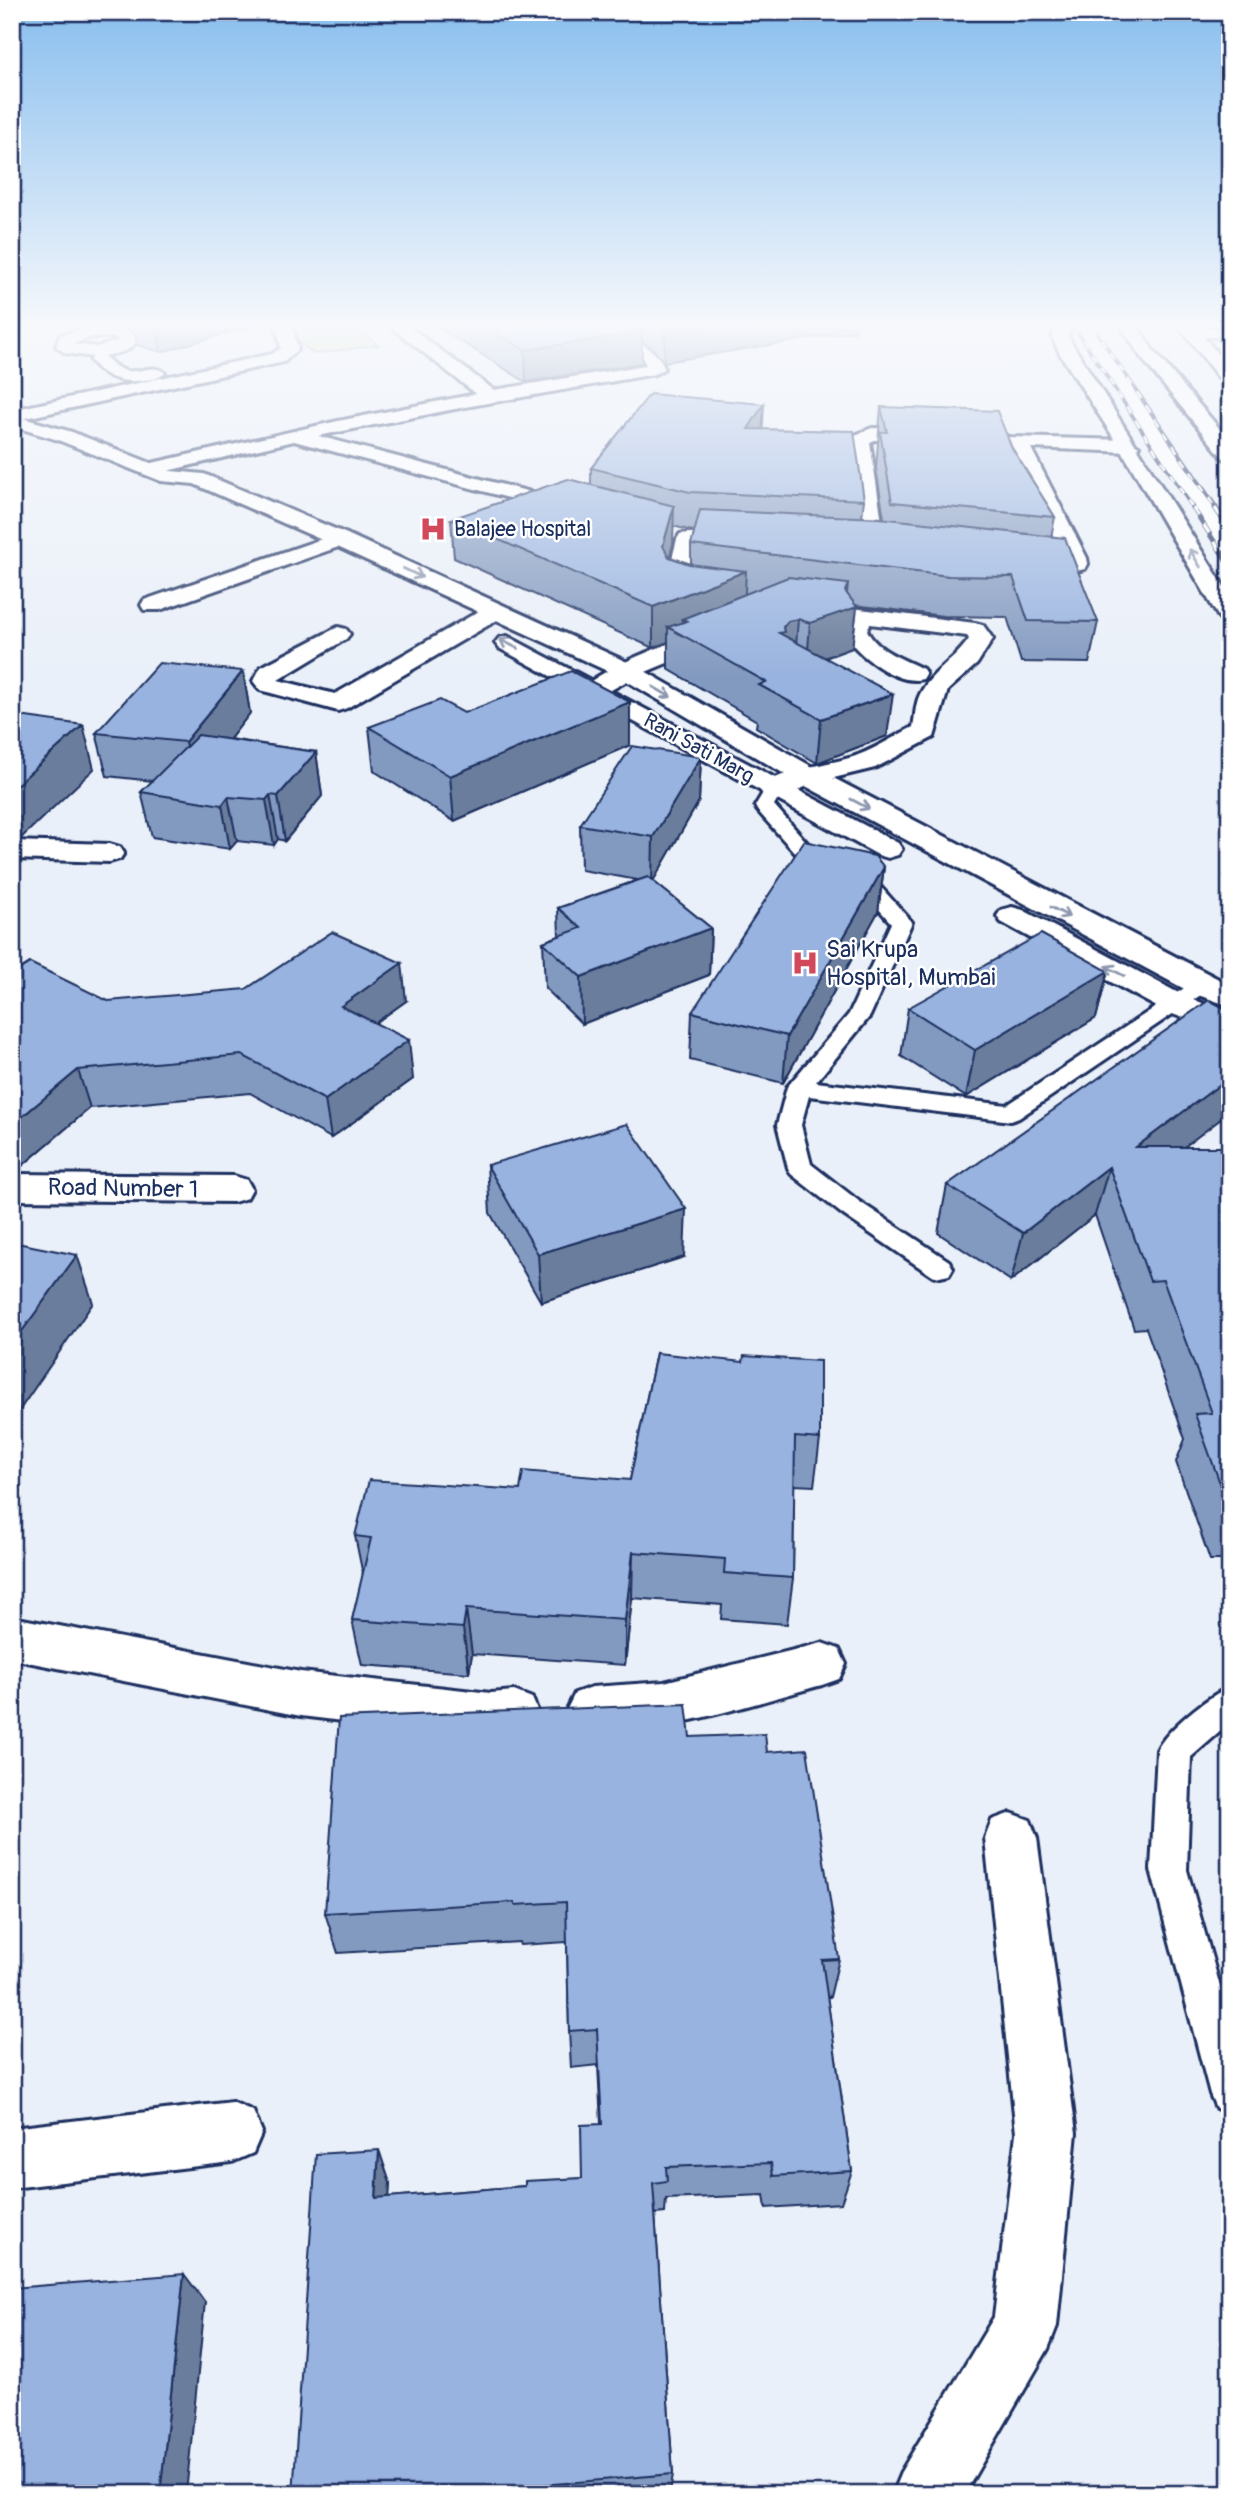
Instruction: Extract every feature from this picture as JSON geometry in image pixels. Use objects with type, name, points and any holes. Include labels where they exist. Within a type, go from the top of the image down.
[{"type":"main road","name":"Rani Sati Marg","points":[[83,443],[159,473],[197,478],[330,543],[496,611],[627,671],[808,776],[948,852],[1203,986],[1230,996]]},
{"type":"main road","points":[[159,473],[261,443]]},
{"type":"main road","points":[[325,443],[596,515]]},
{"type":"main road","points":[[861,443],[875,548]]},
{"type":"main road","points":[[1007,562],[1060,568],[1077,564],[1021,448],[1013,443]]},
{"type":"main road","points":[[1040,443],[1129,446]]},
{"type":"main road","points":[[1127,443],[1230,616]]},
{"type":"main road","points":[[1162,443],[1230,545]]},
{"type":"main road","points":[[715,598],[678,590],[676,586],[681,537],[771,542]]},
{"type":"main road","points":[[152,605],[330,543]]},
{"type":"main road","name":"Rani Sati Marg","points":[[330,543],[472,625],[594,689],[774,790],[1175,1004],[1230,1025]]},
{"type":"main road","points":[[836,546],[901,551]]},
{"type":"main road","points":[[782,607],[975,630],[981,639],[968,659],[937,686],[931,699],[925,731]]},
{"type":"main road","points":[[338,634],[270,672],[265,681],[269,685],[338,703],[496,611]]},
{"type":"main road","points":[[863,616],[855,630],[857,638],[870,650],[914,674]]},
{"type":"main road","points":[[594,689],[627,671],[743,623]]},
{"type":"main road","points":[[901,720],[925,731]]},
{"type":"main road","points":[[774,790],[808,776],[866,762],[925,731]]},
{"type":"main road","points":[[12,850],[110,853]]},
{"type":"main road","points":[[920,866],[948,852]]},
{"type":"main road","name":"Road Number 1","points":[[12,1186],[234,1189]]},
{"type":"main road","points":[[12,1638],[301,1695],[491,1716],[664,1704],[822,1664]]},
{"type":"main road","points":[[926,2494],[1025,2326],[1046,2133],[1011,1838]]},
{"type":"main road","points":[[12,2158],[232,2132]]},
{"type":"lane","points":[[774,790],[764,806],[811,859],[871,888],[902,922],[859,1016],[799,1087],[789,1125],[800,1168],[851,1208],[940,1268]]},
{"type":"lane","points":[[799,1087],[1011,1113],[1203,986]]},
{"type":"lane","points":[[1230,1702],[1174,1750],[1169,1870],[1230,2094]]},
{"type":"building","points":[[611,443],[856,443],[864,500],[690,492],[591,468]]},
{"type":"building","points":[[882,443],[1010,443],[1055,517],[892,502]]},
{"type":"building","points":[[568,479],[674,506],[663,546],[669,557],[689,564],[746,571],[653,607],[451,519]]},
{"type":"building","points":[[700,510],[879,518],[1065,538],[1098,622],[1028,621],[1013,577],[949,576],[691,545]]},
{"type":"building","points":[[788,577],[848,584],[845,591],[857,607],[810,623],[798,619],[788,621],[783,627],[784,632],[779,633],[893,694],[821,719],[759,685],[766,682],[668,627]]},
{"type":"building","points":[[159,663],[243,671],[185,742],[96,733]]},
{"type":"building","points":[[571,671],[630,702],[450,776],[369,727],[440,700],[464,713]]},
{"type":"building","points":[[12,715],[83,725],[12,789]]},
{"type":"building","points":[[198,735],[316,752],[278,796],[270,795],[266,800],[228,797],[222,805],[141,792]]},
{"type":"building","points":[[632,746],[701,757],[653,837],[580,825]]},
{"type":"building","points":[[804,841],[875,856],[884,867],[787,1036],[692,1012]]},
{"type":"building","points":[[648,877],[711,928],[581,977],[543,942],[581,928],[558,908]]},
{"type":"building","points":[[332,932],[402,963],[341,1006],[409,1040],[325,1100],[242,1055],[78,1070],[12,1125],[12,974],[30,963],[108,1001],[246,989]]},
{"type":"building","points":[[1041,934],[1108,971],[975,1050],[908,1008]]},
{"type":"building","points":[[1209,1000],[1230,1011],[1230,1077],[1136,1147],[1230,1147],[1230,1511],[1195,1414],[1212,1413],[1163,1280],[1150,1281],[1109,1167],[1023,1233],[947,1185]]},
{"type":"building","points":[[627,1124],[686,1209],[538,1254],[487,1165]]},
{"type":"building","points":[[12,1242],[77,1255],[12,1345]]},
{"type":"building","points":[[656,1353],[743,1362],[744,1356],[820,1361],[820,1439],[795,1437],[793,1578],[724,1573],[725,1559],[633,1552],[625,1620],[466,1609],[463,1628],[352,1620],[371,1538],[355,1536],[369,1480],[520,1490],[523,1471],[630,1480]]},
{"type":"building","points":[[686,1704],[690,1737],[765,1734],[767,1752],[807,1749],[839,1959],[822,1960],[852,2171],[773,2176],[771,2163],[666,2167],[667,2181],[653,2183],[673,2474],[433,2494],[293,2494],[316,2154],[379,2150],[376,2198],[525,2186],[525,2181],[582,2178],[581,2125],[602,2124],[597,2029],[569,2031],[566,1902],[515,1905],[515,1902],[325,1913],[339,1718]]},
{"type":"building","points":[[184,2274],[160,2494],[12,2494],[12,2288]]},
{"type":"railway","points":[[1150,443],[1194,510]]},
{"type":"railway","points":[[1171,443],[1217,510]]},
{"type":"railway","points":[[1193,508],[1230,566]]},
{"type":"railway","points":[[1215,508],[1230,530]]},
{"type":"place","name":"Balajee Hospital","points":[[433,529]]},
{"type":"place","name":"Sai Krupa Hospital, Mumbai","points":[[805,963]]}]
